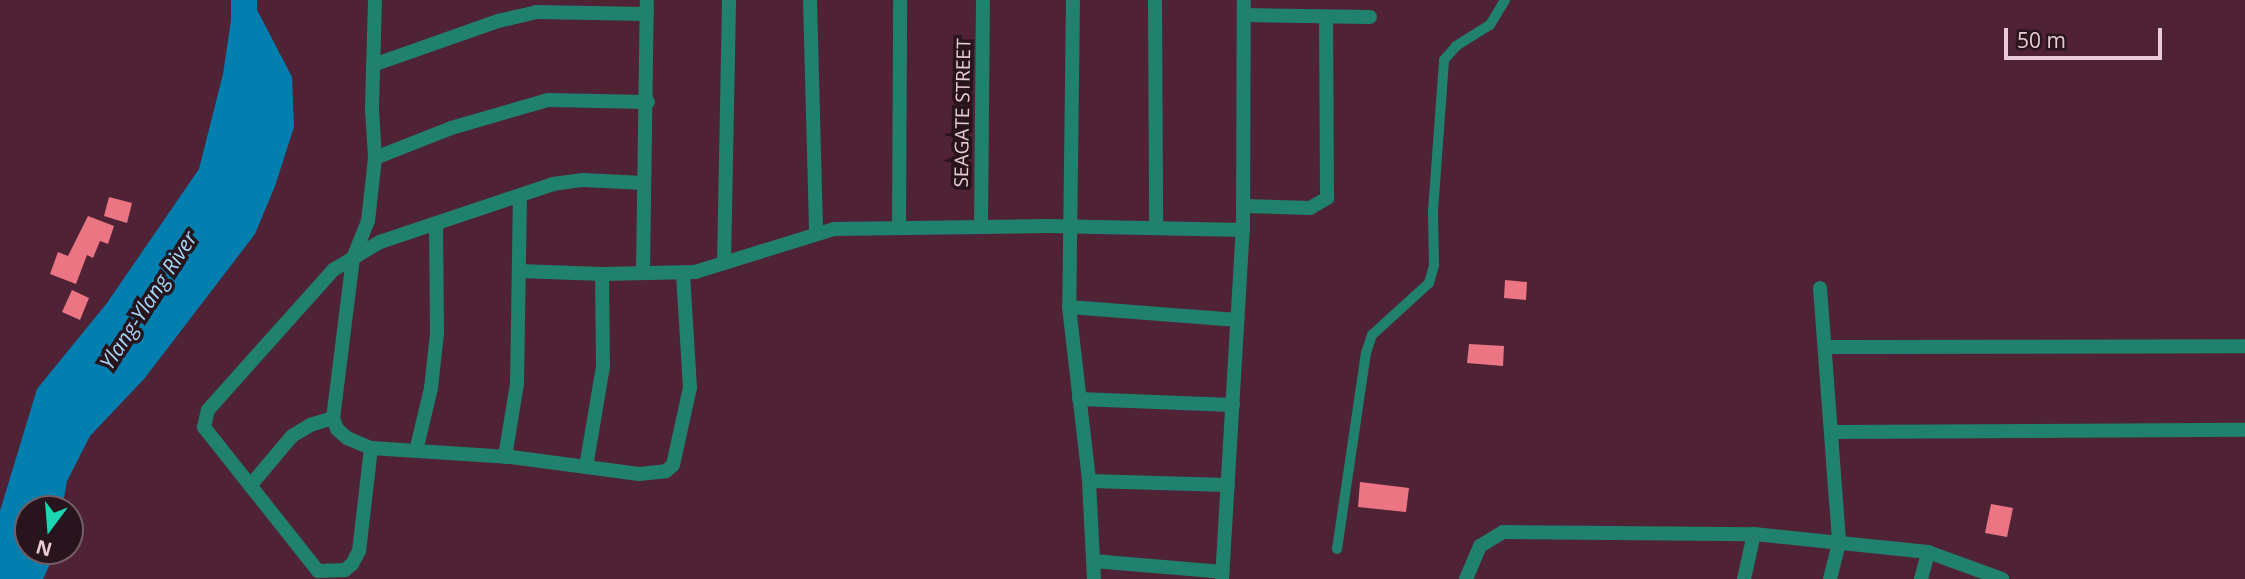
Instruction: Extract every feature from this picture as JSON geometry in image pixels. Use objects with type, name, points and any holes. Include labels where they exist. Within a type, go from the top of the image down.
[{"type":"street","points":[[375,0],[375,159],[368,220],[353,258],[333,418],[337,429],[347,438],[371,447],[505,457],[639,474],[666,471],[673,465],[690,388],[683,273]]},
{"type":"street","points":[[724,263],[729,0]]},
{"type":"street","points":[[810,0],[816,234]]},
{"type":"street","points":[[899,227],[900,0]]},
{"type":"street","name":"SEAGATE STREET","points":[[981,226],[983,0]]},
{"type":"street","points":[[1073,0],[1069,306],[1089,481],[1094,579]]},
{"type":"street","points":[[1155,0],[1156,227]]},
{"type":"street","points":[[373,65],[498,21],[536,12],[647,7],[648,102],[643,273]]},
{"type":"street","points":[[1093,561],[1223,575],[1244,206],[1244,7],[1326,18],[1370,18]]},
{"type":"street","points":[[1244,206],[1310,208],[1327,198],[1326,18]]},
{"type":"street","points":[[375,159],[451,128],[548,100],[648,102]]},
{"type":"street","points":[[371,447],[359,551],[352,565],[345,570],[318,571],[204,427],[208,410],[333,270],[380,242],[553,184],[583,180],[644,183]]},
{"type":"street","points":[[505,457],[517,384],[520,197]]},
{"type":"street","points":[[416,451],[431,388],[437,334],[436,224]]},
{"type":"street","points":[[519,271],[683,273],[834,229],[1068,226],[1243,230]]},
{"type":"street","points":[[586,467],[603,367],[602,274]]},
{"type":"street","points":[[1820,288],[1839,544],[1830,579]]},
{"type":"street","points":[[1069,306],[1238,320]]},
{"type":"street","points":[[1825,347],[2245,346]]},
{"type":"street","points":[[1079,399],[1233,405]]},
{"type":"street","points":[[250,486],[292,436],[310,425],[333,418]]},
{"type":"street","points":[[1831,432],[2245,430]]},
{"type":"street","points":[[1089,481],[1228,485]]},
{"type":"street","points":[[1466,579],[1480,546],[1503,532],[1754,534],[1928,552],[2002,579]]},
{"type":"street","points":[[1744,579],[1754,534]]},
{"type":"street","points":[[1921,579],[1928,552]]},
{"type":"lane","points":[[1337,549],[1366,353],[1372,335],[1429,283],[1434,265],[1433,211],[1444,60],[1456,46],[1490,25],[1505,0]]},
{"type":"water","name":"Ylang-Ylang River","points":[[231,0],[257,0],[257,10],[292,77],[294,127],[275,186],[255,234],[144,379],[90,436],[67,481],[64,495],[14,495],[14,565],[50,565],[43,579],[0,579],[0,511],[37,389],[107,303],[199,169],[223,74],[231,20]]},
{"type":"building","points":[[109,197],[132,203],[127,223],[104,216]]},
{"type":"building","points":[[88,216],[114,226],[108,244],[100,241],[93,258],[87,255],[76,284],[50,274],[58,252],[68,256]]},
{"type":"building","points":[[1505,280],[1527,282],[1526,300],[1504,298]]},
{"type":"building","points":[[72,290],[89,298],[80,320],[62,312]]},
{"type":"building","points":[[1469,344],[1504,346],[1503,366],[1467,363]]},
{"type":"building","points":[[1360,482],[1409,488],[1406,512],[1358,507]]},
{"type":"building","points":[[1991,504],[2013,508],[2007,537],[1985,533]]}]
